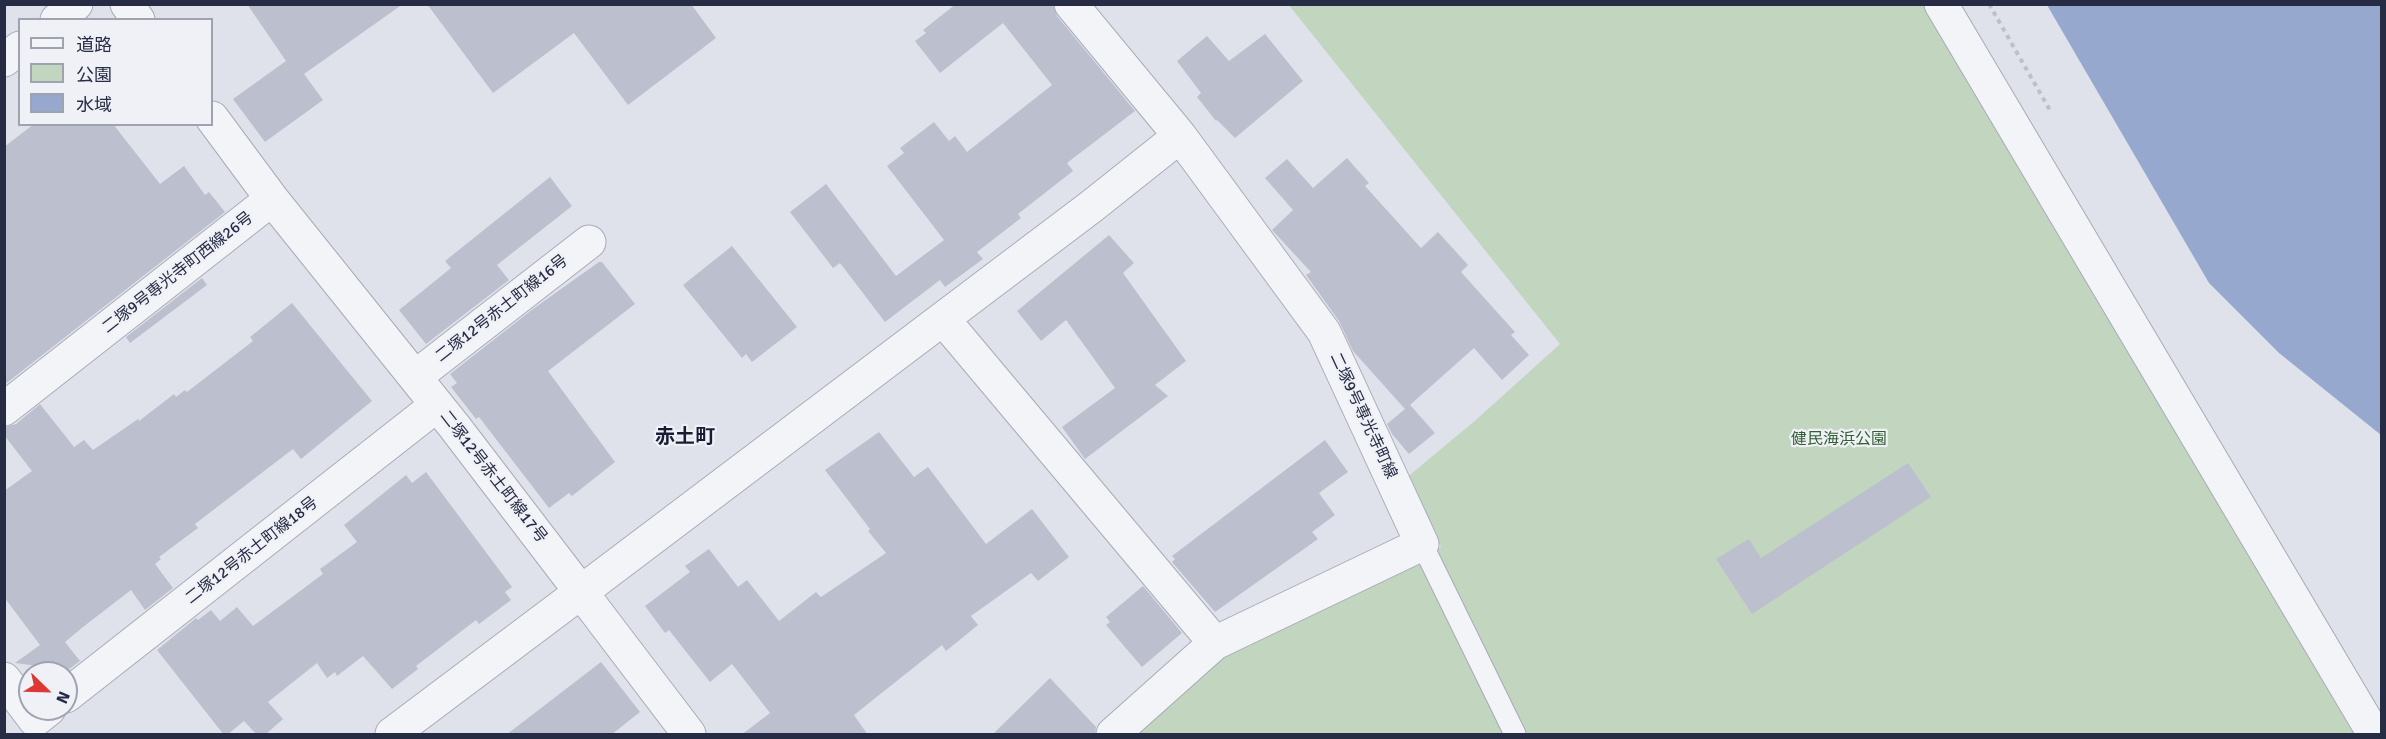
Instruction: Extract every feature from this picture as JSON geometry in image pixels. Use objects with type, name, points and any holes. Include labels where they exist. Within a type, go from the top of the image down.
[{"type":"street","points":[[59,18],[76,4]]},
{"type":"street","points":[[127,4],[137,18]]},
{"type":"street","name":"二塚9号専光寺町線","points":[[1071,4],[1180,136],[1324,332],[1422,544]]},
{"type":"street","points":[[1941,4],[2374,735]]},
{"type":"street","points":[[4,60],[18,50]]},
{"type":"street","points":[[213,119],[272,199]]},
{"type":"street","points":[[402,727],[943,319],[1180,136]]},
{"type":"street","name":"二塚12号赤土町線17号","points":[[272,199],[437,405],[689,735]]},
{"type":"street","name":"二塚9号専光寺町西線26号","points":[[4,410],[272,199]]},
{"type":"street","name":"二塚12号赤土町線16号","points":[[415,377],[589,242]]},
{"type":"street","points":[[943,319],[1215,643]]},
{"type":"street","name":"二塚12号赤土町線18号","points":[[78,687],[437,405]]},
{"type":"street","points":[[1113,735],[1215,643],[1422,544]]},
{"type":"street","points":[[4,679],[18,694]]},
{"type":"lane","points":[[1422,544],[1515,735]]},
{"type":"green space","name":"健民海浜公園","points":[[1288,4],[1925,5],[2354,734],[1131,734],[1214,662],[1394,575],[1441,547],[1405,479],[1477,419],[1560,344]]},
{"type":"water","points":[[2047,5],[2381,5],[2381,435],[2279,353],[2209,283]]},
{"type":"building","points":[[247,4],[403,4],[304,74],[323,100],[265,142],[233,99],[286,61]]},
{"type":"building","points":[[427,4],[691,4],[716,38],[628,105],[574,33],[493,93]]},
{"type":"building","points":[[956,4],[1053,4],[1057,16],[1135,111],[1067,163],[1073,171],[1018,214],[1021,218],[977,252],[983,259],[945,287],[940,280],[885,322],[840,263],[833,268],[790,212],[826,184],[896,276],[944,240],[887,166],[904,153],[900,148],[934,122],[949,141],[955,136],[967,152],[1052,85],[1003,23],[940,73],[915,41],[926,33],[923,30]]},
{"type":"building","points":[[1265,34],[1303,81],[1235,138],[1216,121],[1197,97],[1201,93],[1177,61],[1207,36],[1229,61]]},
{"type":"building","points":[[31,126],[115,126],[160,184],[184,166],[205,195],[209,192],[225,212],[4,385],[4,147]]},
{"type":"building","points":[[1347,158],[1369,183],[1365,186],[1421,248],[1438,232],[1468,265],[1461,272],[1515,332],[1511,335],[1529,355],[1502,380],[1474,348],[1410,405],[1435,433],[1409,454],[1392,434],[1387,424],[1405,409],[1353,351],[1339,321],[1306,275],[1311,272],[1272,230],[1293,210],[1265,178],[1287,159],[1313,188]]},
{"type":"building","points":[[550,177],[572,206],[497,265],[509,280],[426,344],[399,310],[451,268],[445,261]]},
{"type":"building","points":[[1109,235],[1134,263],[1123,273],[1186,361],[1155,385],[1168,396],[1085,459],[1062,427],[1115,388],[1066,320],[1041,341],[1017,311]]},
{"type":"building","points":[[732,246],[797,327],[752,362],[746,354],[742,358],[683,285]]},
{"type":"building","points":[[602,262],[635,304],[548,371],[615,462],[572,496],[569,493],[549,508],[479,417],[476,419],[451,387],[457,383],[450,374],[533,309]]},
{"type":"building","points":[[202,278],[207,285],[130,343],[126,337]]},
{"type":"building","points":[[292,303],[372,401],[301,459],[293,449],[195,524],[198,528],[159,557],[161,559],[155,564],[173,588],[145,610],[131,590],[83,627],[65,642],[80,661],[78,662],[18,661],[18,663],[15,663],[40,645],[4,597],[4,491],[32,471],[4,435],[4,427],[16,424],[40,404],[74,447],[84,440],[93,450],[138,419],[139,421],[174,394],[176,397],[185,390],[187,392],[253,341],[250,337]]},
{"type":"building","points":[[879,432],[914,477],[928,467],[986,544],[1032,509],[1069,557],[1038,581],[1031,573],[971,616],[978,625],[946,651],[942,645],[854,715],[868,735],[741,735],[770,713],[732,664],[710,682],[669,630],[665,633],[645,606],[690,572],[685,566],[709,549],[738,587],[747,580],[779,621],[816,592],[821,597],[886,553],[825,470]]},
{"type":"building","points":[[1325,440],[1348,472],[1319,493],[1335,515],[1312,532],[1318,539],[1215,612],[1172,562],[1175,559],[1172,556]]},
{"type":"building","points":[[1908,463],[1931,497],[1752,614],[1716,559],[1749,539],[1761,558]]},
{"type":"building","points":[[426,472],[512,587],[505,592],[511,600],[479,624],[476,620],[416,666],[418,669],[392,689],[363,656],[337,676],[335,672],[327,678],[317,663],[268,702],[283,719],[265,735],[257,735],[244,721],[224,735],[157,650],[196,618],[198,620],[211,610],[220,621],[237,607],[253,626],[323,574],[320,569],[357,542],[344,525],[406,475],[412,483]]},
{"type":"building","points":[[1143,586],[1182,633],[1142,667],[1106,625],[1110,622],[1106,617]]},
{"type":"building","points":[[601,662],[640,712],[611,735],[506,735]]},
{"type":"building","points":[[1050,678],[1096,727],[1095,735],[992,735]]},
{"type":"district","name":"赤土町","points":[[685,438]]}]
